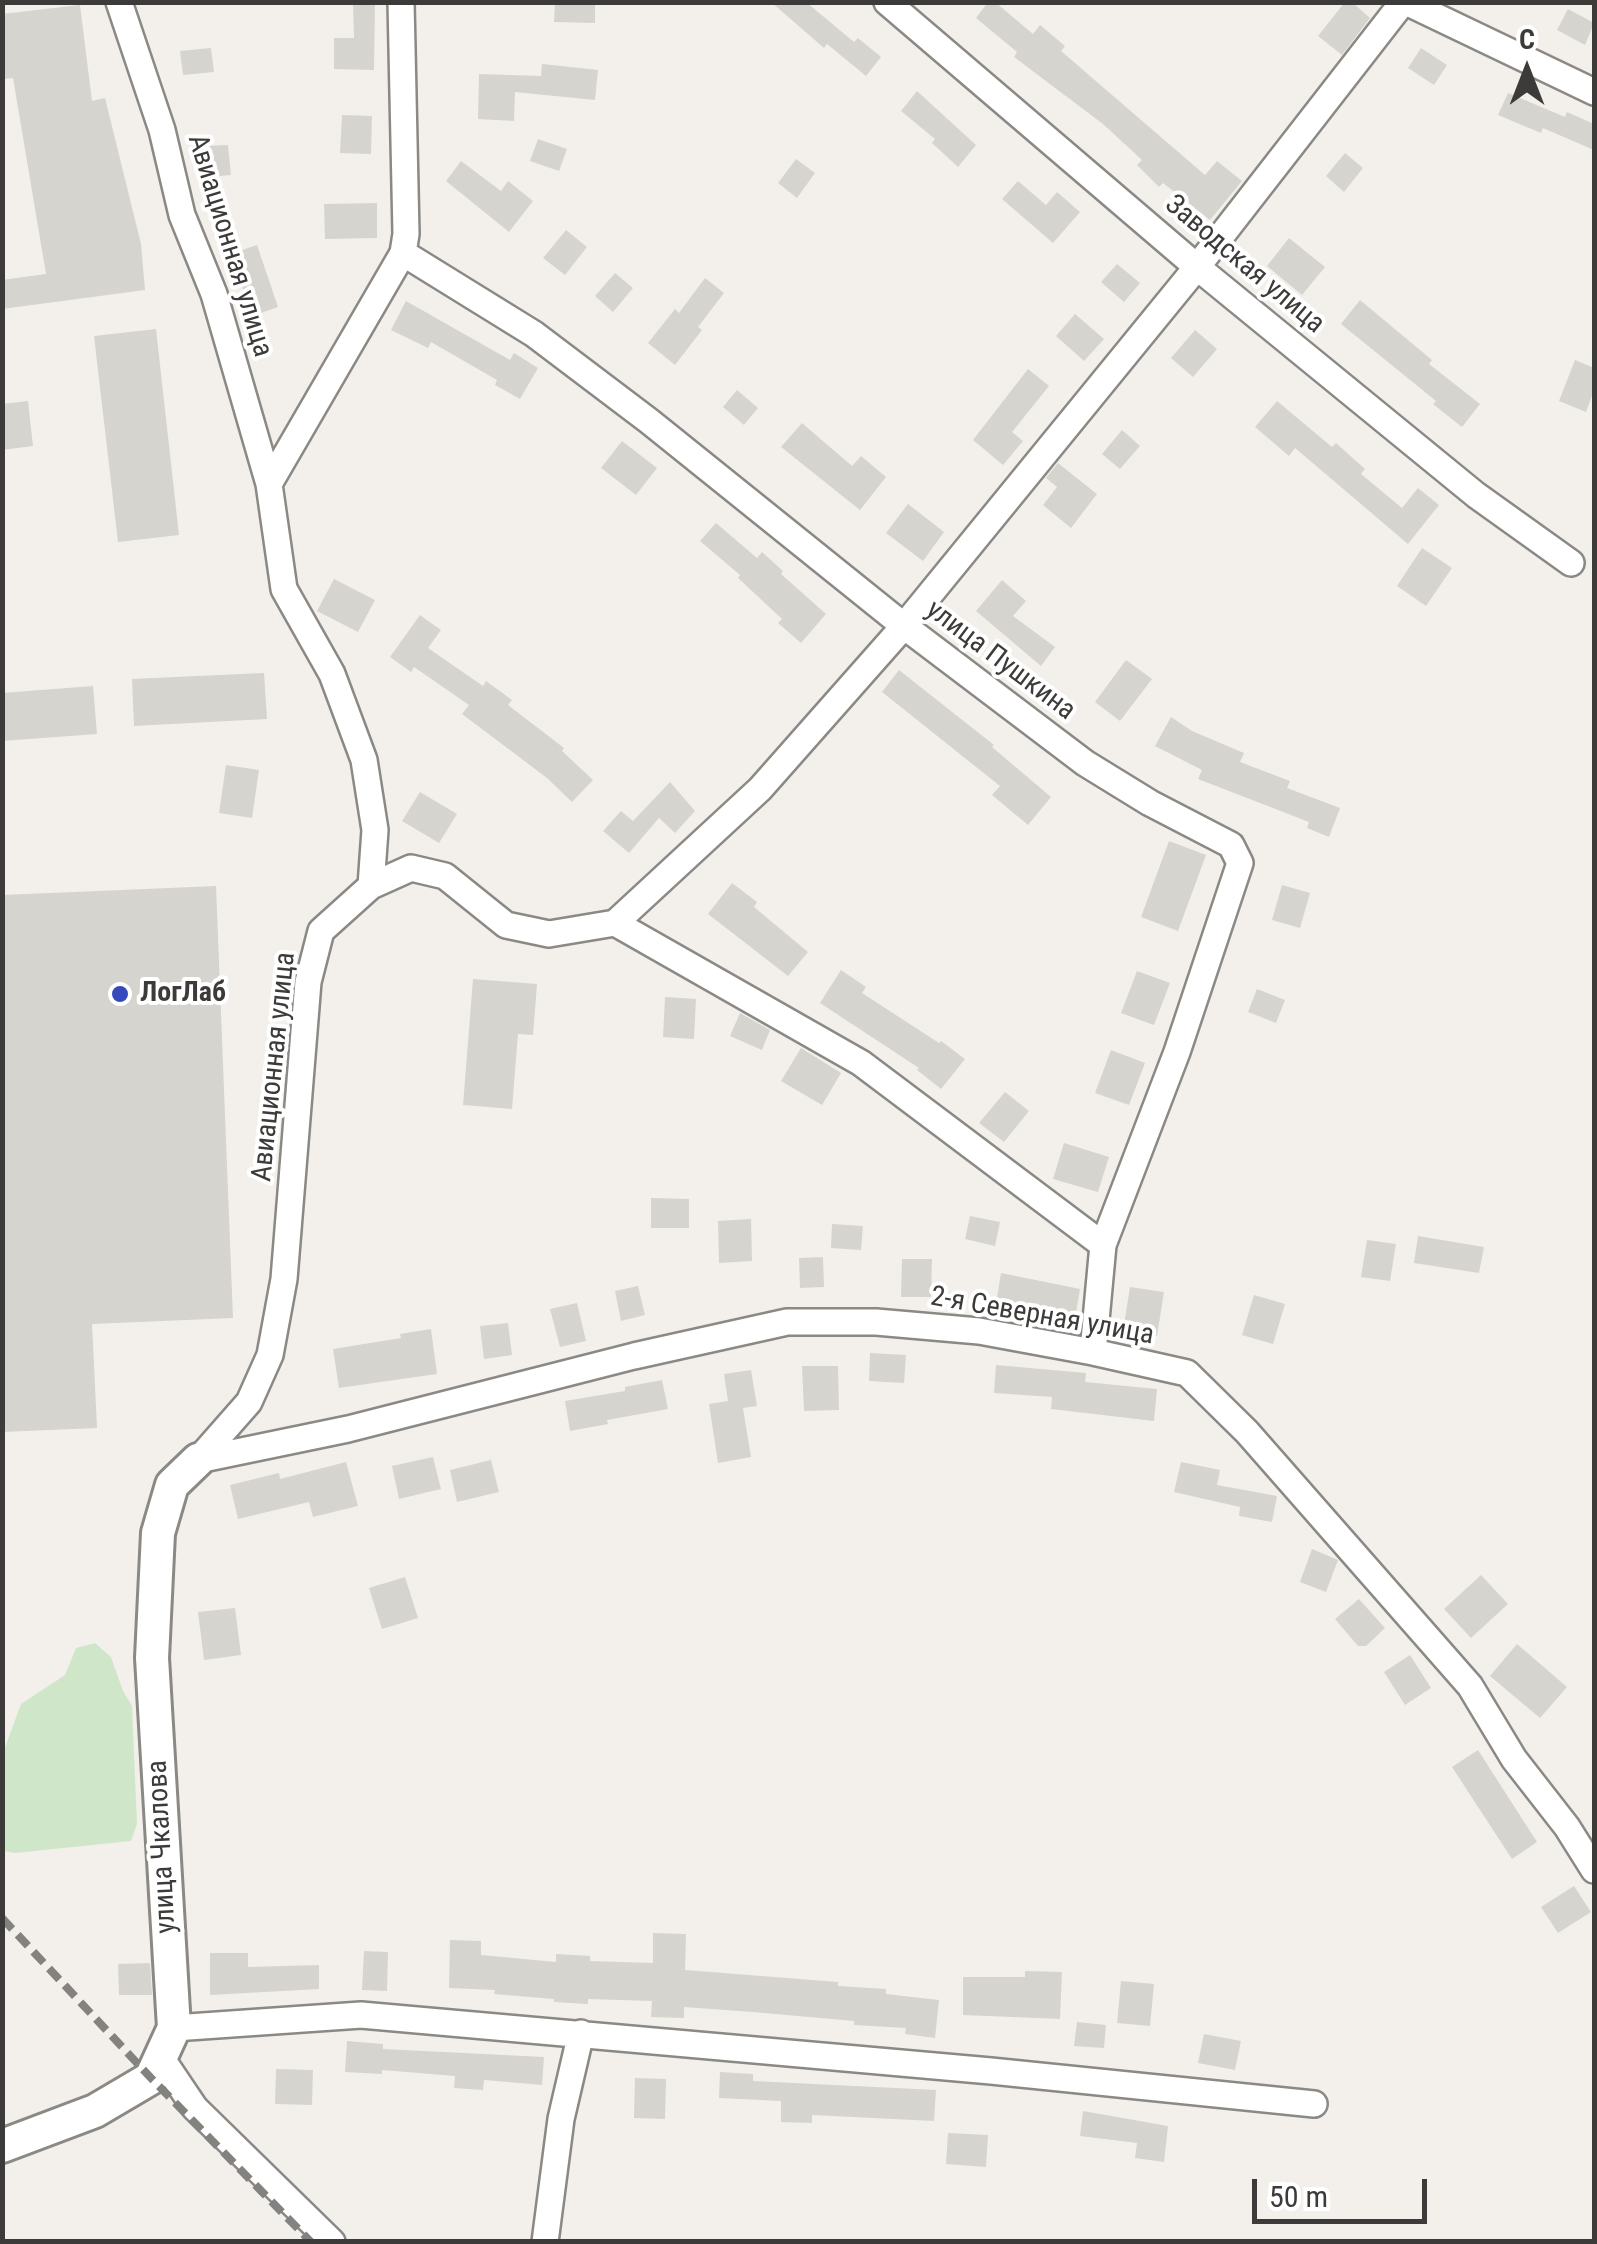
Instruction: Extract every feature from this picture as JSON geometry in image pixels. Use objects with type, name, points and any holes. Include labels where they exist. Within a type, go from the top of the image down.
[{"type":"street","name":"Авиационная улица","points":[[119,2],[162,130],[182,215],[214,294],[269,484],[284,589],[332,674],[364,760],[375,830],[371,886],[321,931],[308,982],[284,1280],[270,1356],[249,1402],[198,1460]]},
{"type":"street","points":[[269,484],[403,253],[406,234],[401,2]]},
{"type":"street","name":"Заводская улица","points":[[887,2],[1197,266],[1476,495],[1571,562]]},
{"type":"street","points":[[371,886],[411,868],[445,876],[506,925],[548,934],[614,923],[760,789],[904,626],[1197,266],[1404,2],[1594,92]]},
{"type":"street","name":"улица Пушкина","points":[[403,253],[534,334],[904,626],[1085,763],[1150,803],[1231,845],[1240,863],[1177,1052],[1103,1245]]},
{"type":"street","points":[[614,923],[861,1062],[1103,1245],[1093,1352]]},
{"type":"street","name":"2-я Северная улица","points":[[198,1460],[348,1429],[634,1356],[786,1322],[876,1322],[979,1331],[1187,1374],[1247,1432],[1470,1686],[1514,1759],[1567,1827],[1594,1870]]},
{"type":"street","name":"улица Чкалова","points":[[2,2146],[95,2111],[151,2078],[174,2028],[152,1658],[158,1533],[172,1485],[198,1460]]},
{"type":"street","points":[[174,2028],[360,2015],[1314,2104]]},
{"type":"street","points":[[545,2242],[561,2118],[581,2033]]},
{"type":"street","points":[[162,2059],[195,2108],[332,2242]]},
{"type":"green space","points":[[95,1643],[111,1657],[132,1706],[137,1824],[131,1841],[3,1851],[3,1753],[21,1704],[65,1675],[76,1648]]},
{"type":"building","points":[[353,2],[375,2],[374,70],[334,69],[334,38],[354,38]]},
{"type":"building","points":[[555,2],[595,2],[595,23],[554,22]]},
{"type":"building","points":[[771,2],[806,2],[854,42],[858,38],[881,57],[866,76],[827,44],[824,48]]},
{"type":"building","points":[[988,2],[995,2],[1033,34],[1040,25],[1065,46],[1061,51],[1205,175],[1217,161],[1242,181],[1210,220],[1163,183],[1159,187],[1137,165],[1142,160],[1103,124],[1014,57],[1017,52],[976,18]]},
{"type":"building","points":[[1345,2],[1352,2],[1370,18],[1342,55],[1318,36]]},
{"type":"building","points":[[80,5],[92,101],[105,98],[141,244],[145,290],[2,309],[2,280],[46,274],[13,78],[2,79],[2,14]]},
{"type":"building","points":[[1568,9],[1594,23],[1585,45],[1557,30]]},
{"type":"building","points":[[211,48],[214,72],[183,75],[180,51]]},
{"type":"building","points":[[1421,48],[1447,65],[1434,85],[1408,68]]},
{"type":"building","points":[[542,64],[598,70],[595,100],[515,92],[514,121],[478,119],[479,74],[541,76]]},
{"type":"building","points":[[917,91],[976,145],[958,167],[932,143],[935,139],[901,111]]},
{"type":"building","points":[[1508,93],[1565,117],[1567,112],[1594,124],[1594,150],[1543,128],[1541,133],[1498,115]]},
{"type":"building","points":[[342,115],[372,116],[371,154],[340,153]]},
{"type":"building","points":[[538,139],[567,149],[559,171],[530,161]]},
{"type":"building","points":[[228,145],[231,175],[207,177],[204,146]]},
{"type":"building","points":[[1345,153],[1363,168],[1344,192],[1326,176]]},
{"type":"building","points":[[796,159],[815,173],[797,198],[778,183]]},
{"type":"building","points":[[461,161],[501,191],[508,181],[533,201],[509,232],[446,181]]},
{"type":"building","points":[[1018,181],[1046,205],[1057,192],[1080,212],[1053,243],[1002,199]]},
{"type":"building","points":[[377,203],[377,238],[325,239],[324,204]]},
{"type":"building","points":[[566,230],[587,247],[565,275],[543,258]]},
{"type":"building","points":[[1289,238],[1325,267],[1302,295],[1267,266]]},
{"type":"building","points":[[257,245],[278,307],[252,316],[231,254]]},
{"type":"building","points":[[1117,264],[1140,283],[1124,302],[1101,282]]},
{"type":"building","points":[[615,273],[633,288],[613,312],[595,296]]},
{"type":"building","points":[[705,278],[724,293],[675,365],[648,343],[675,309],[679,313]]},
{"type":"building","points":[[1360,300],[1432,360],[1429,364],[1480,404],[1462,427],[1341,324]]},
{"type":"building","points":[[406,301],[510,360],[514,353],[538,368],[520,399],[495,385],[497,380],[431,342],[428,348],[391,330]]},
{"type":"building","points":[[1075,314],[1104,339],[1084,361],[1056,336]]},
{"type":"building","points":[[156,329],[179,535],[118,542],[94,336]]},
{"type":"building","points":[[1195,330],[1217,349],[1193,377],[1171,358]]},
{"type":"building","points":[[1575,360],[1594,368],[1594,390],[1586,412],[1559,401]]},
{"type":"building","points":[[1028,369],[1049,386],[1012,432],[1023,441],[1003,465],[973,440]]},
{"type":"building","points":[[737,390],[758,408],[744,425],[723,407]]},
{"type":"building","points":[[28,401],[33,446],[2,450],[2,404]]},
{"type":"building","points":[[1277,401],[1332,447],[1336,443],[1365,469],[1361,474],[1402,508],[1418,488],[1439,505],[1408,544],[1295,448],[1289,456],[1255,427]]},
{"type":"building","points":[[802,423],[852,466],[861,456],[886,477],[860,510],[781,447]]},
{"type":"building","points":[[1122,430],[1140,446],[1120,469],[1102,454]]},
{"type":"building","points":[[622,441],[657,468],[636,495],[601,468]]},
{"type":"building","points":[[1058,463],[1097,494],[1071,528],[1043,505],[1057,487],[1046,478]]},
{"type":"building","points":[[908,504],[944,532],[923,561],[886,533]]},
{"type":"building","points":[[716,523],[757,558],[762,552],[826,614],[801,643],[778,623],[782,619],[738,578],[740,575],[700,541]]},
{"type":"building","points":[[1422,548],[1452,568],[1426,606],[1397,586]]},
{"type":"building","points":[[334,579],[375,600],[358,632],[317,611]]},
{"type":"building","points":[[1002,580],[1026,601],[1013,616],[1055,647],[1041,666],[976,611]]},
{"type":"building","points":[[420,615],[441,630],[428,648],[483,686],[486,681],[512,700],[508,705],[564,748],[562,751],[593,780],[572,802],[547,778],[462,714],[469,705],[414,667],[411,672],[390,657]]},
{"type":"building","points":[[1126,660],[1152,679],[1120,721],[1095,702]]},
{"type":"building","points":[[899,670],[994,745],[1051,797],[1028,825],[992,795],[1000,786],[882,692]]},
{"type":"building","points":[[264,673],[267,719],[134,726],[132,679]]},
{"type":"building","points":[[93,686],[97,734],[2,741],[2,693]]},
{"type":"building","points":[[1171,717],[1192,731],[1244,753],[1240,762],[1290,781],[1287,788],[1340,808],[1329,837],[1307,828],[1309,822],[1198,779],[1202,770],[1155,746]]},
{"type":"building","points":[[226,765],[259,770],[252,818],[219,813]]},
{"type":"building","points":[[670,782],[695,811],[675,833],[659,818],[629,853],[603,831],[621,811],[633,821]]},
{"type":"building","points":[[420,792],[457,814],[439,843],[402,821]]},
{"type":"building","points":[[1169,841],[1206,855],[1178,931],[1141,917]]},
{"type":"building","points":[[732,883],[808,952],[788,976],[708,914]]},
{"type":"building","points":[[1282,885],[1310,893],[1300,928],[1272,920]]},
{"type":"building","points":[[216,886],[233,1318],[92,1324],[97,1428],[2,1432],[2,895]]},
{"type":"building","points":[[841,970],[866,987],[862,993],[965,1059],[941,1089],[919,1068],[820,1003]]},
{"type":"building","points":[[1137,971],[1170,983],[1154,1025],[1121,1013]]},
{"type":"building","points":[[473,979],[537,984],[533,1035],[518,1034],[512,1109],[463,1105]]},
{"type":"building","points":[[1257,989],[1285,1000],[1276,1023],[1248,1012]]},
{"type":"building","points":[[665,997],[696,999],[694,1039],[663,1037]]},
{"type":"building","points":[[740,1013],[770,1030],[762,1050],[730,1036]]},
{"type":"building","points":[[801,1048],[841,1073],[822,1105],[781,1081]]},
{"type":"building","points":[[1111,1050],[1145,1063],[1129,1105],[1095,1093]]},
{"type":"building","points":[[1005,1092],[1029,1111],[1004,1142],[979,1123]]},
{"type":"building","points":[[1064,1143],[1109,1157],[1098,1192],[1053,1179]]},
{"type":"building","points":[[651,1198],[689,1199],[689,1228],[651,1228]]},
{"type":"building","points":[[970,1216],[1000,1222],[995,1246],[965,1239]]},
{"type":"building","points":[[751,1219],[752,1261],[719,1263],[718,1221]]},
{"type":"building","points":[[832,1224],[863,1226],[861,1250],[831,1248]]},
{"type":"building","points":[[1418,1236],[1484,1247],[1479,1273],[1414,1263]]},
{"type":"building","points":[[1367,1240],[1396,1244],[1390,1281],[1361,1277]]},
{"type":"building","points":[[823,1257],[824,1287],[800,1288],[799,1258]]},
{"type":"building","points":[[902,1259],[932,1259],[931,1297],[901,1297]]},
{"type":"building","points":[[1001,1273],[1080,1289],[1075,1319],[995,1310]]},
{"type":"building","points":[[638,1286],[645,1315],[621,1321],[615,1291]]},
{"type":"building","points":[[1130,1287],[1164,1292],[1157,1336],[1123,1331]]},
{"type":"building","points":[[1254,1295],[1285,1304],[1273,1344],[1242,1335]]},
{"type":"building","points":[[577,1303],[586,1341],[560,1347],[550,1309]]},
{"type":"building","points":[[508,1323],[512,1355],[484,1359],[480,1326]]},
{"type":"building","points":[[431,1329],[437,1374],[339,1388],[333,1349]]},
{"type":"building","points":[[870,1353],[906,1355],[904,1383],[869,1381]]},
{"type":"building","points":[[996,1365],[1086,1373],[1085,1382],[1157,1389],[1154,1421],[1051,1409],[1052,1397],[994,1393]]},
{"type":"building","points":[[802,1366],[838,1366],[839,1410],[804,1411]]},
{"type":"building","points":[[751,1370],[757,1406],[743,1408],[751,1457],[718,1463],[709,1404],[728,1401],[724,1374]]},
{"type":"building","points":[[662,1380],[668,1409],[570,1431],[565,1401]]},
{"type":"building","points":[[433,1457],[441,1489],[399,1499],[392,1466]]},
{"type":"building","points":[[491,1460],[499,1492],[457,1502],[450,1470]]},
{"type":"building","points":[[346,1462],[358,1506],[313,1517],[309,1502],[238,1519],[230,1485],[279,1473],[280,1479]]},
{"type":"building","points":[[1181,1462],[1220,1470],[1217,1485],[1277,1496],[1272,1522],[1239,1516],[1240,1507],[1174,1492]]},
{"type":"building","points":[[1312,1549],[1338,1560],[1326,1592],[1300,1582]]},
{"type":"building","points":[[1481,1575],[1508,1604],[1471,1638],[1444,1609]]},
{"type":"building","points":[[405,1577],[418,1618],[382,1629],[369,1588]]},
{"type":"building","points":[[1359,1599],[1385,1628],[1366,1646],[1358,1646],[1335,1619]]},
{"type":"building","points":[[235,1608],[241,1655],[204,1660],[198,1612]]},
{"type":"building","points":[[1517,1644],[1567,1687],[1540,1718],[1490,1676]]},
{"type":"building","points":[[1410,1655],[1431,1688],[1405,1705],[1384,1672]]},
{"type":"building","points":[[1478,1750],[1537,1842],[1512,1859],[1452,1767]]},
{"type":"building","points":[[1574,1886],[1591,1912],[1558,1933],[1541,1907]]},
{"type":"building","points":[[653,1933],[686,1934],[685,1970],[838,1982],[838,1986],[886,1989],[886,1994],[939,2000],[935,2038],[905,2034],[906,2028],[854,2025],[854,2021],[684,2007],[684,2018],[651,2017],[652,2001],[554,2002],[494,1994],[495,1990],[449,1988],[450,1940],[481,1941],[481,1955],[556,1962],[556,1954],[590,1956],[590,1961],[653,1963]]},
{"type":"building","points":[[364,1951],[388,1952],[387,1991],[362,1990]]},
{"type":"building","points":[[210,1953],[248,1953],[248,1967],[319,1965],[319,1989],[210,1995]]},
{"type":"building","points":[[150,1963],[152,1995],[119,1995],[118,1964]]},
{"type":"building","points":[[1025,1971],[1062,1972],[1060,2019],[963,2015],[963,1977],[1025,1977]]},
{"type":"building","points":[[1121,1981],[1154,1984],[1150,2026],[1117,2023]]},
{"type":"building","points":[[1077,2022],[1106,2025],[1104,2048],[1074,2046]]},
{"type":"building","points":[[1204,2034],[1241,2041],[1235,2070],[1198,2063]]},
{"type":"building","points":[[347,2041],[383,2044],[383,2049],[544,2057],[542,2085],[484,2080],[483,2090],[454,2088],[455,2076],[382,2070],[382,2074],[345,2072]]},
{"type":"building","points":[[276,2069],[313,2070],[312,2105],[275,2104]]},
{"type":"building","points":[[720,2072],[753,2074],[753,2081],[936,2090],[934,2121],[812,2115],[812,2123],[781,2122],[781,2101],[719,2098]]},
{"type":"building","points":[[635,2078],[666,2079],[665,2119],[634,2118]]},
{"type":"building","points":[[1083,2111],[1168,2126],[1164,2162],[1135,2158],[1137,2143],[1080,2136]]},
{"type":"building","points":[[948,2133],[988,2135],[986,2167],[946,2164]]},
{"type":"railway","points":[[2,1918],[311,2242]]},
{"type":"place","name":"ЛогЛаб","points":[[120,994]]}]
